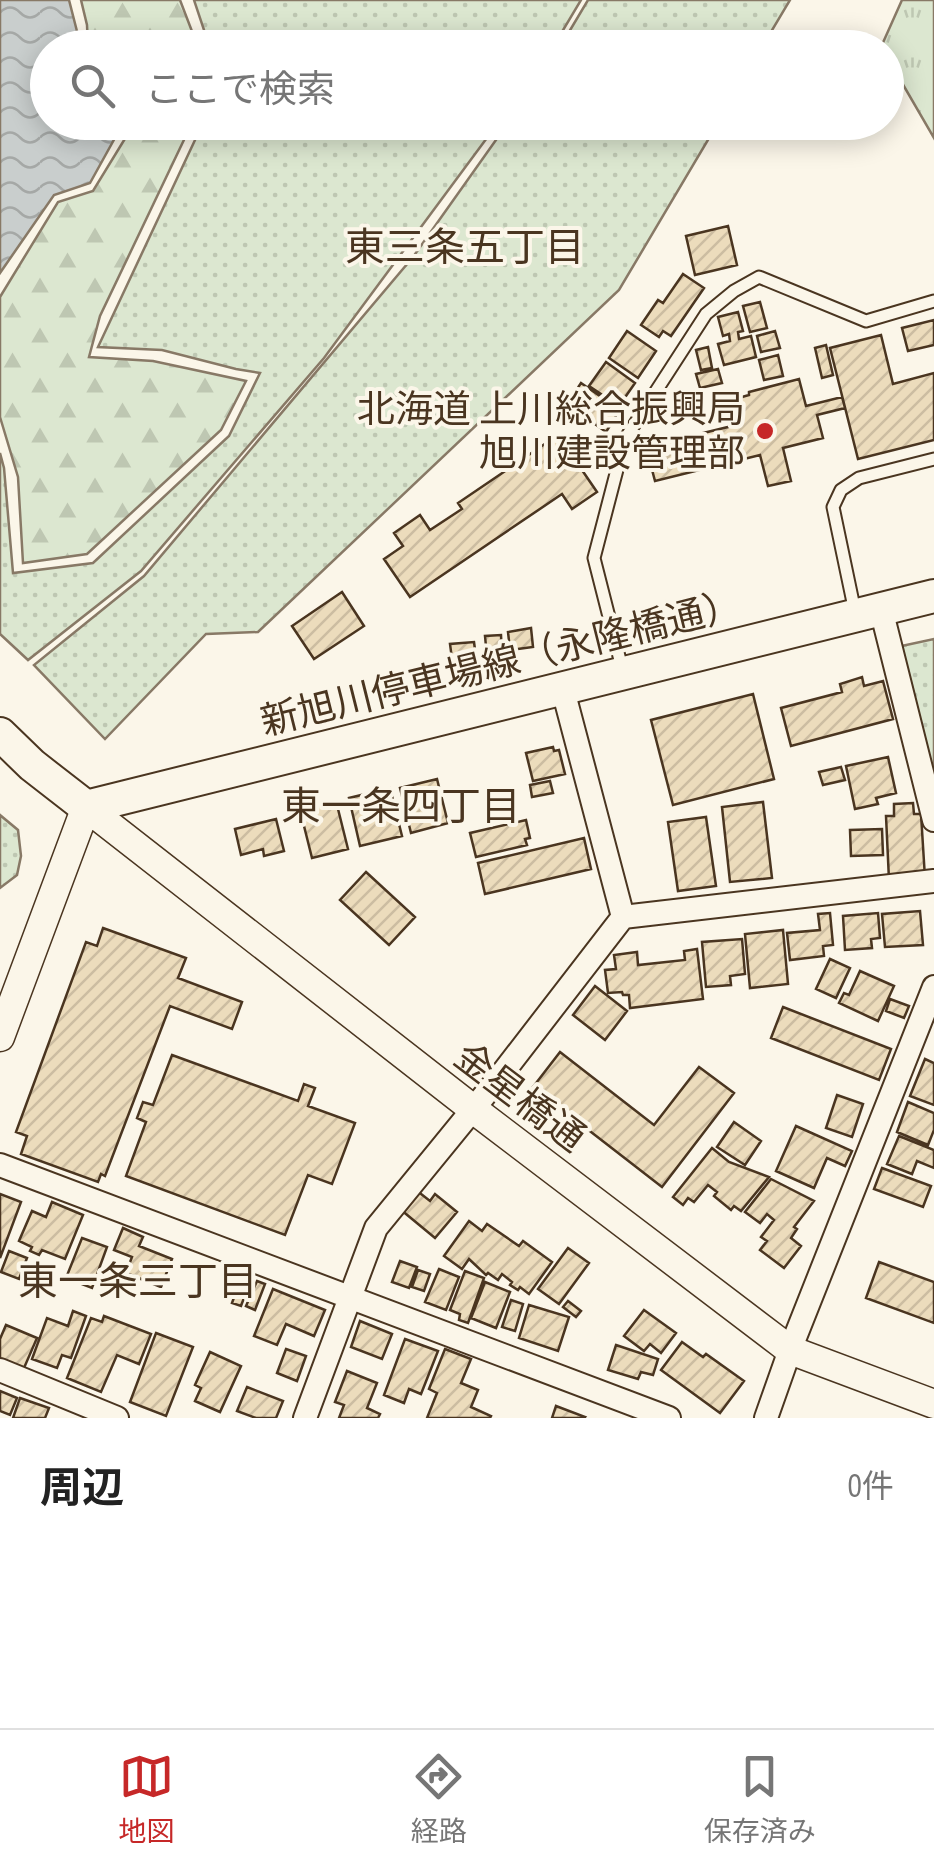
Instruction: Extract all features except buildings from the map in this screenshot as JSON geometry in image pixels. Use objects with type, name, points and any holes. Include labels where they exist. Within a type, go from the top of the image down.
[{"type":"main road","name":"新旭川停車場線（永隆橋通）","points":[[86,807],[934,596]]},
{"type":"main road","points":[[0,734],[86,807]]},
{"type":"street","points":[[868,612],[934,820]]},
{"type":"street","points":[[563,690],[623,916]]},
{"type":"street","points":[[0,1036],[86,807]]},
{"type":"street","name":"金星橋通","points":[[86,807],[790,1350],[934,1404]]},
{"type":"street","points":[[305,1418],[376,1228],[623,916],[934,882]]},
{"type":"street","points":[[766,1418],[934,987]]},
{"type":"street","points":[[0,1164],[669,1418]]},
{"type":"street","points":[[0,1370],[117,1418]]},
{"type":"lane","points":[[623,675],[594,558],[625,439],[706,314],[759,277],[866,321],[934,301]]},
{"type":"lane","points":[[868,612],[833,507],[841,490],[859,478],[934,459]]},
{"type":"green space","points":[[81,0],[180,0],[191,30],[87,30]]},
{"type":"green space","points":[[194,0],[581,0],[563,30],[204,30]]},
{"type":"green space","points":[[588,0],[790,0],[772,30],[570,30]]},
{"type":"green space","points":[[902,0],[934,0],[934,138],[904,86],[904,30],[889,30]]},
{"type":"green space","points":[[124,140],[184,140],[100,316],[89,357],[153,361],[246,381],[221,430],[87,554],[23,563],[18,477],[0,417],[0,297],[58,202],[93,191]]},
{"type":"green space","points":[[195,140],[485,140],[324,358],[141,571],[28,660],[0,634],[0,453],[13,573],[93,563],[229,436],[260,373],[162,350],[98,347]]},
{"type":"green space","points":[[496,140],[708,140],[619,290],[258,632],[206,634],[105,739],[34,665],[144,576],[413,257]]},
{"type":"green space","points":[[934,639],[934,812],[897,647]]},
{"type":"green space","points":[[0,815],[18,830],[21,856],[17,875],[0,888]]},
{"type":"water","points":[[0,0],[69,0],[77,30],[30,30],[30,140],[114,140],[90,183],[54,195],[0,273]]},
{"type":"place","name":"北海道 上川総合振興局 旭川建設管理部","points":[[765,431]]},
{"type":"district","name":"東三条五丁目","points":[[465,247]]},
{"type":"district","name":"東一条四丁目","points":[[401,806]]},
{"type":"district","name":"東一条三丁目","points":[[138,1281]]}]
